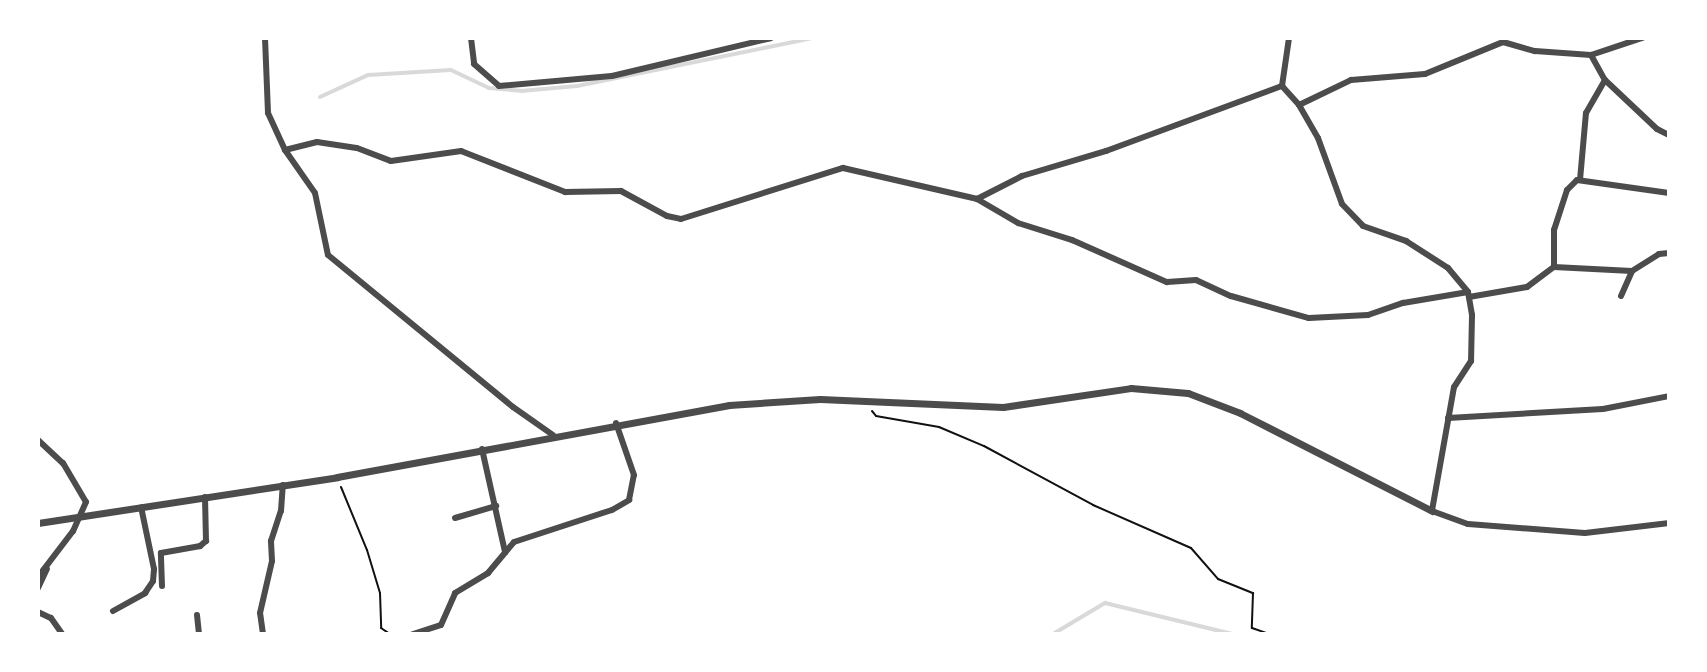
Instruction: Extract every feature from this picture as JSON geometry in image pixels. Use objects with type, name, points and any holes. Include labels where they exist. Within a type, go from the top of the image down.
[{"type":"street","points":[[265,38],[268,113],[285,150],[315,193],[328,255],[513,407],[553,435]]},
{"type":"street","points":[[471,38],[474,64],[499,86],[612,76],[771,38]]},
{"type":"street","points":[[1282,86],[1289,38]]},
{"type":"street","points":[[1299,105],[1351,80],[1425,74],[1503,42],[1535,51],[1591,55],[1642,38]]},
{"type":"street","points":[[1591,55],[1605,80],[1657,129],[1669,135]]},
{"type":"street","points":[[1580,180],[1586,113],[1605,80]]},
{"type":"street","points":[[977,199],[1022,176],[1119,146],[1282,86]]},
{"type":"street","points":[[1282,86],[1299,105],[1318,138],[1342,204],[1363,226],[1406,241],[1448,268],[1468,294],[1471,361],[1454,387],[1432,511]]},
{"type":"street","points":[[285,150],[317,142],[357,148],[391,161],[461,151],[565,192],[621,191],[667,216],[681,219],[843,168],[977,199],[1018,223],[1072,240],[1167,282],[1196,280],[1231,296],[1309,318],[1368,315],[1403,303],[1527,287],[1554,267],[1632,271]]},
{"type":"street","points":[[1554,267],[1554,230],[1567,190],[1580,180],[1669,193]]},
{"type":"street","points":[[1621,296],[1632,271],[1659,254],[1669,253]]},
{"type":"street","points":[[38,523],[337,477],[616,423],[754,403],[864,401],[1003,407],[1131,388],[1188,393],[1240,413],[1432,511],[1468,524],[1585,533],[1669,523]]},
{"type":"street","points":[[1448,418],[1603,409],[1669,396]]},
{"type":"street","points":[[413,634],[441,625],[455,593],[488,573],[514,542],[612,510],[629,500],[634,475],[616,423]]},
{"type":"street","points":[[38,440],[63,463],[86,502],[82,516],[38,577]]},
{"type":"street","points":[[482,449],[505,552]]},
{"type":"street","points":[[263,634],[260,613],[283,485]]},
{"type":"street","points":[[162,586],[161,553],[200,546],[206,541],[205,497]]},
{"type":"street","points":[[455,518],[496,506]]},
{"type":"street","points":[[113,611],[145,593],[153,581],[154,569],[141,507]]},
{"type":"street","points":[[38,588],[52,559]]},
{"type":"street","points":[[38,612],[51,618],[62,634]]},
{"type":"street","points":[[197,615],[199,634]]},
{"type":"path","points":[[864,401],[876,416],[939,427],[984,446],[1093,505],[1191,548],[1218,579],[1253,593],[1252,628],[1269,634]]},
{"type":"path","points":[[337,477],[367,550],[380,593],[381,628],[390,634]]},
{"type":"waterway","points":[[320,97],[368,75],[451,70],[489,88],[521,91],[577,86],[812,38]]},
{"type":"waterway","points":[[1053,634],[1105,603],[1232,634]]}]
